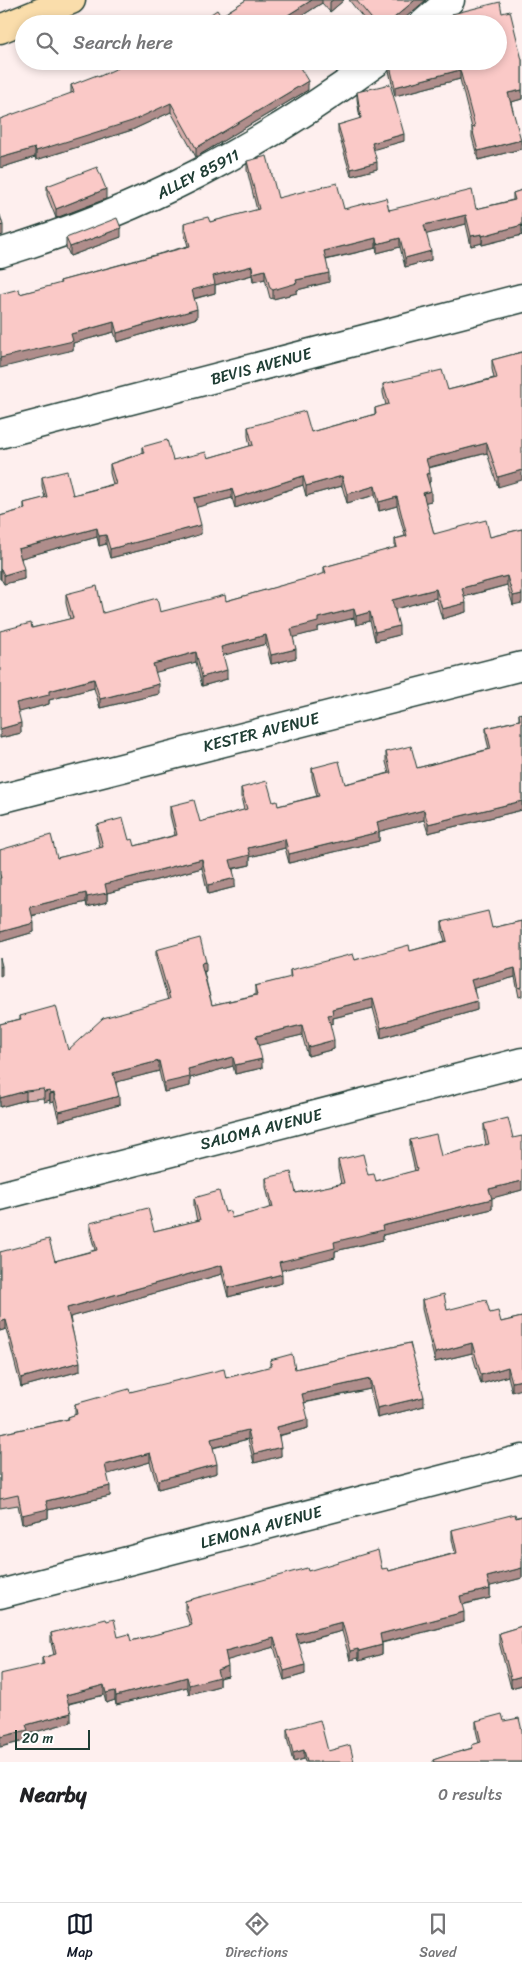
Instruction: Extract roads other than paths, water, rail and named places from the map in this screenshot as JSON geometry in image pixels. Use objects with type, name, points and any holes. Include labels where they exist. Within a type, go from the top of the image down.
[{"type":"main road","points":[[34,15],[71,0]]},
{"type":"main road","points":[[0,29],[15,23]]},
{"type":"street","points":[[434,15],[450,0]]},
{"type":"street","name":"ALLEY 85911","points":[[0,253],[94,221],[199,175],[304,113],[365,70]]},
{"type":"street","name":"BEVIS AVENUE","points":[[0,434],[522,298]]},
{"type":"street","name":"KESTER AVENUE","points":[[0,799],[522,666]]},
{"type":"street","name":"SALOMA AVENUE","points":[[0,1196],[522,1062]]},
{"type":"street","name":"LEMONA AVENUE","points":[[0,1594],[522,1459]]}]
